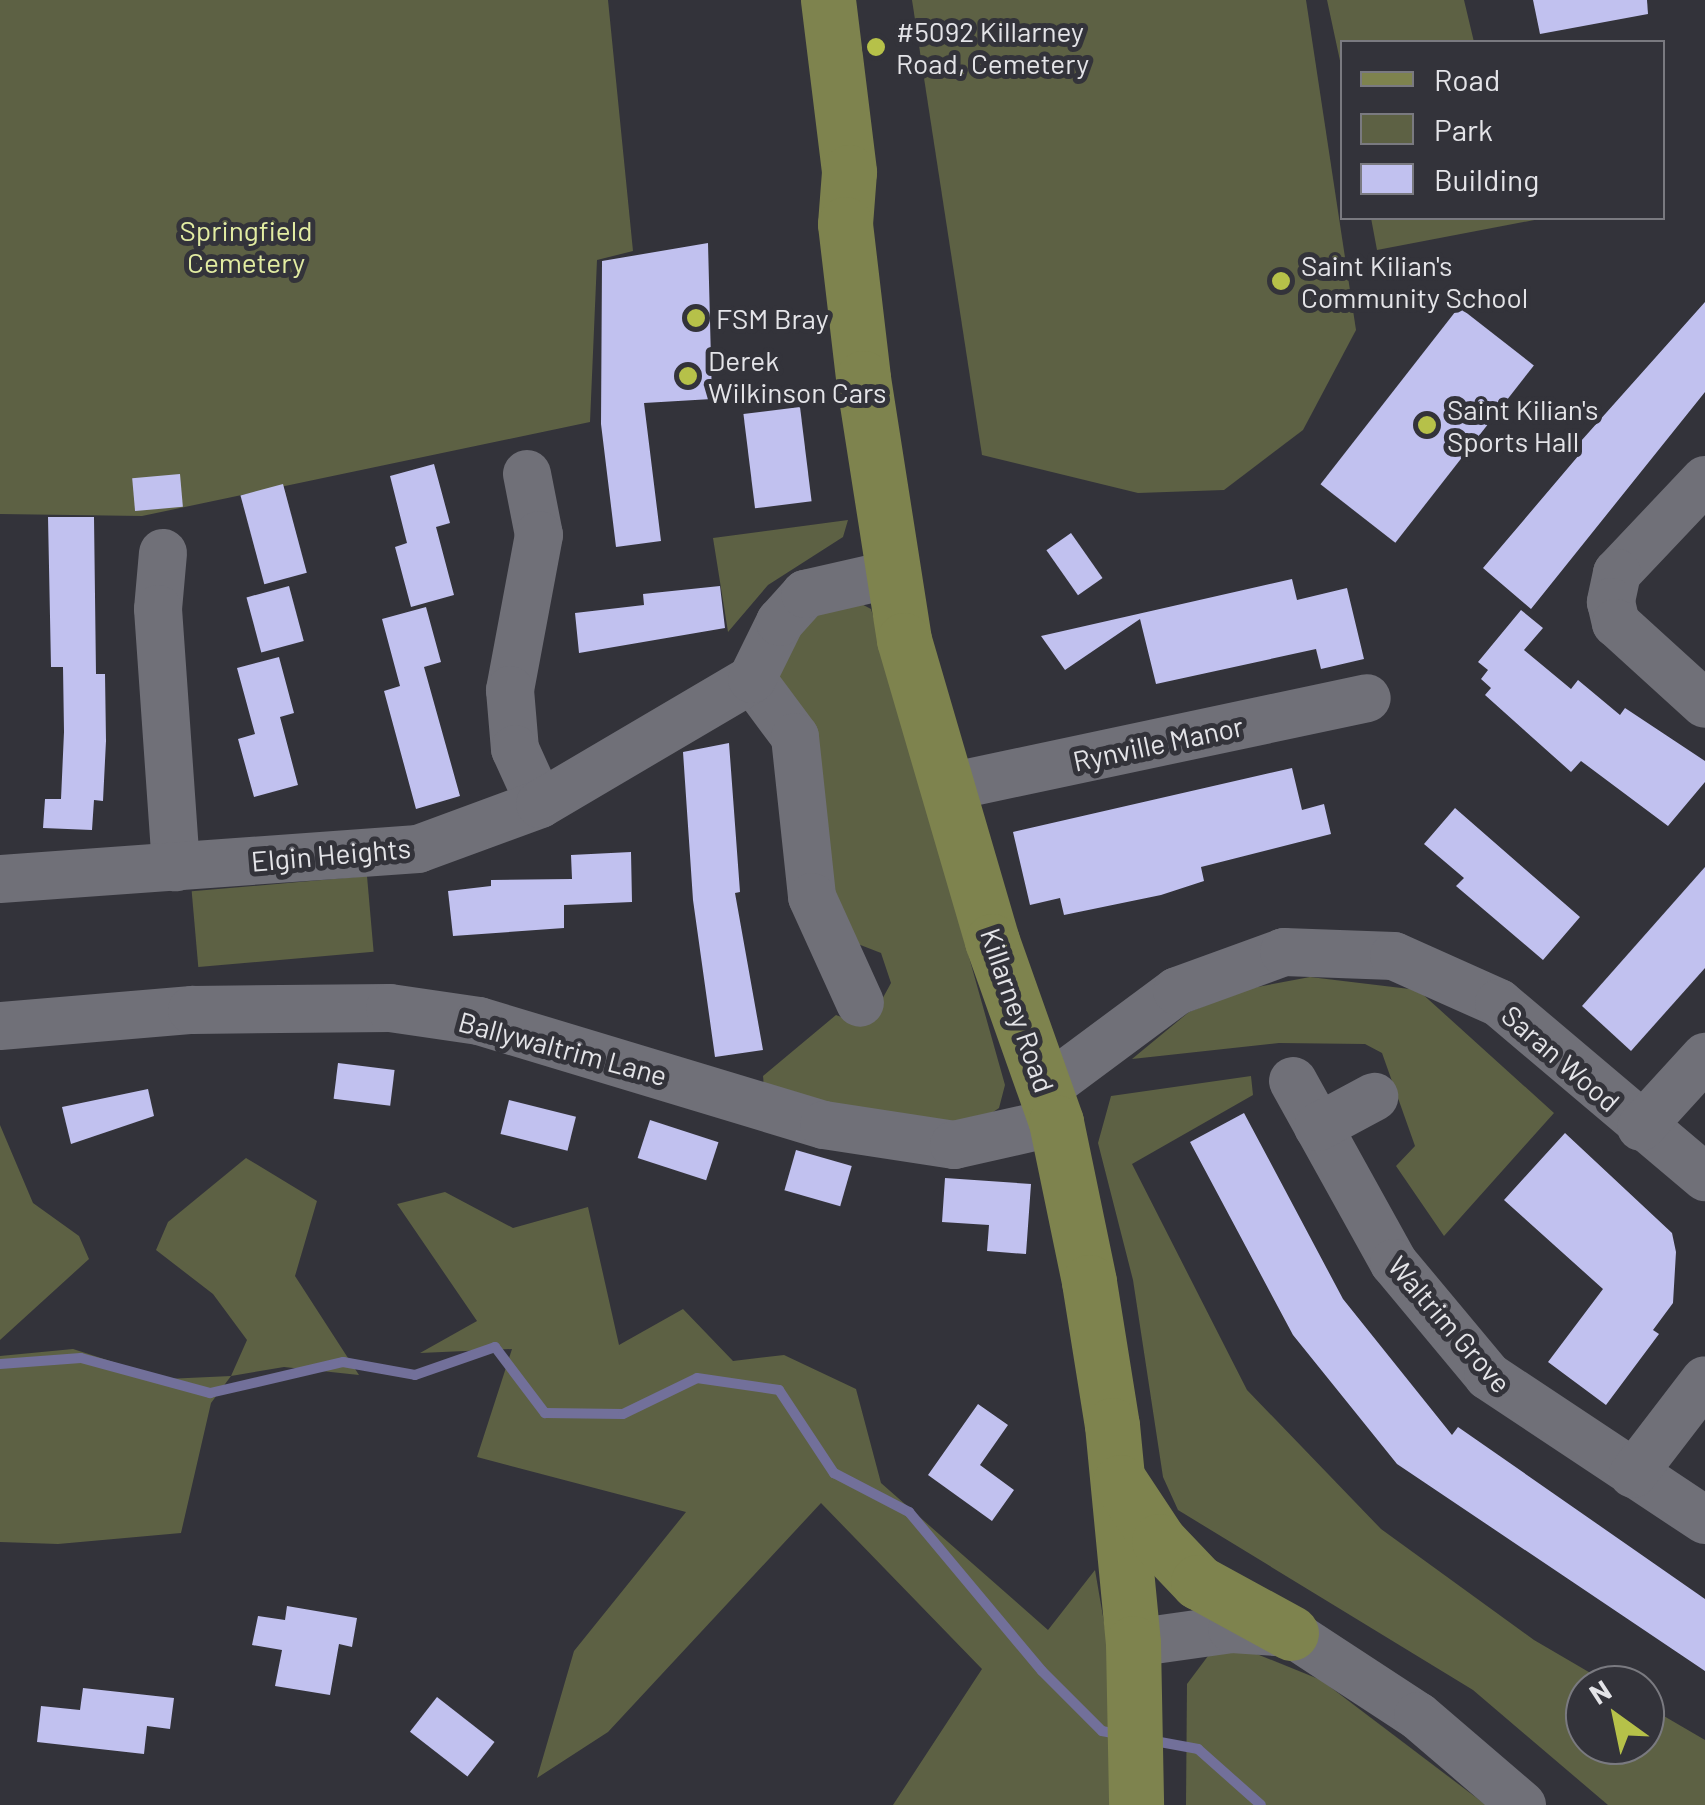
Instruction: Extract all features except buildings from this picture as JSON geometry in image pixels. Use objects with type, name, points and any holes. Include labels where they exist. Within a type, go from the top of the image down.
[{"type":"main road","name":"Killarney Road","points":[[804,0],[827,180],[845,224]]},
{"type":"main road","name":"Killarney Road","points":[[828,0],[849,172],[845,224],[892,574],[904,640],[992,941],[1050,1106],[1118,1480],[1133,1664],[1137,1787]]},
{"type":"main road","points":[[1118,1480],[1159,1541],[1198,1582],[1291,1633]]},
{"type":"street","points":[[527,474],[539,535],[510,690],[515,749],[540,804]]},
{"type":"street","points":[[1705,480],[1618,573],[1610,602],[1616,623],[1705,704]]},
{"type":"street","points":[[163,553],[158,609],[164,776],[176,867]]},
{"type":"street","points":[[860,1003],[812,898],[795,737],[752,679],[780,622],[805,594],[892,574]]},
{"type":"street","name":"Elgin Heights","points":[[0,878],[418,849],[540,804],[752,679]]},
{"type":"street","name":"Rynville Manor","points":[[949,787],[1367,698]]},
{"type":"street","name":"Saran Wood","points":[[1050,1106],[1176,991],[1284,952],[1394,956],[1499,1003],[1641,1127],[1705,1177]]},
{"type":"street","name":"Ballywaltrim Lane","points":[[0,1026],[192,1010],[390,1008],[479,1021],[824,1124],[954,1145],[1050,1106]]},
{"type":"street","name":"Saran Wood","points":[[1641,1127],[1705,1057]]},
{"type":"street","name":"Waltrim Grove","points":[[1293,1081],[1394,1263],[1488,1376],[1705,1520]]},
{"type":"street","points":[[1318,1127],[1374,1097]]},
{"type":"street","points":[[1633,1474],[1705,1380]]},
{"type":"street","points":[[1133,1664],[1232,1629],[1291,1633],[1418,1716],[1522,1805]]},
{"type":"green space","name":"Springfield Cemetery","points":[[0,0],[608,0],[633,251],[597,260],[590,422],[142,516],[0,514]]},
{"type":"green space","points":[[912,0],[1306,0],[1356,330],[1303,430],[1224,490],[1138,493],[982,455]]},
{"type":"green space","points":[[1327,0],[1464,0],[1474,40],[1340,40],[1340,61]]},
{"type":"green space","points":[[1371,220],[1534,220],[1377,250]]},
{"type":"green space","points":[[848,520],[843,537],[768,585],[728,632],[713,538]]},
{"type":"green space","points":[[852,599],[871,609],[1005,1085],[999,1108],[967,1130],[765,1098],[763,1076],[836,1015],[844,1018],[879,1005],[891,983],[881,953],[845,939],[777,679],[792,616]]},
{"type":"green space","points":[[367,876],[374,952],[198,967],[192,891]]},
{"type":"green space","points":[[1310,977],[1418,990],[1554,1113],[1444,1236],[1396,1166],[1415,1146],[1382,1053],[1365,1044],[1279,1043],[1132,1059],[1189,1012],[1247,989]]},
{"type":"green space","points":[[1251,1076],[1253,1095],[1132,1164],[1247,1390],[1381,1529],[1534,1640],[1577,1665],[1565,1665],[1565,1765],[1665,1765],[1665,1717],[1705,1740],[1705,1805],[1608,1805],[1473,1690],[1178,1510],[1163,1477],[1133,1280],[1098,1143],[1111,1096]]},
{"type":"green space","points":[[0,1125],[33,1203],[79,1236],[89,1259],[0,1340]]},
{"type":"green space","points":[[246,1158],[317,1201],[295,1276],[359,1375],[284,1367],[231,1376],[247,1340],[213,1294],[156,1250],[168,1222]]},
{"type":"green space","points":[[445,1192],[513,1228],[588,1207],[619,1345],[683,1309],[733,1361],[784,1355],[856,1389],[881,1483],[1048,1630],[1095,1570],[1111,1663],[1119,1805],[893,1805],[982,1669],[821,1503],[608,1732],[537,1778],[574,1651],[686,1512],[477,1457],[512,1349],[420,1353],[477,1321],[397,1204]]},
{"type":"green space","points":[[73,1349],[166,1379],[231,1376],[211,1403],[181,1533],[58,1544],[0,1542],[0,1356]]},
{"type":"green space","points":[[1242,1648],[1321,1680],[1486,1805],[1186,1805],[1187,1684],[1208,1656]]},
{"type":"waterway","points":[[0,1364],[81,1358],[210,1393],[343,1362],[415,1375],[495,1347],[545,1413],[623,1414],[697,1378],[779,1390],[834,1473],[909,1512],[1042,1671],[1102,1731],[1118,1734]]},
{"type":"waterway","points":[[1149,1740],[1198,1749],[1261,1805]]},
{"type":"place","name":"#5092 Killarney Road, Cemetery","points":[[876,47]]},
{"type":"place","name":"Saint Kilian's Community School","points":[[1281,281]]},
{"type":"place","name":"FSM Bray","points":[[696,318]]},
{"type":"place","name":"Derek Wilkinson Cars","points":[[688,376]]},
{"type":"place","name":"Saint Kilian's Sports Hall","points":[[1427,425]]}]
